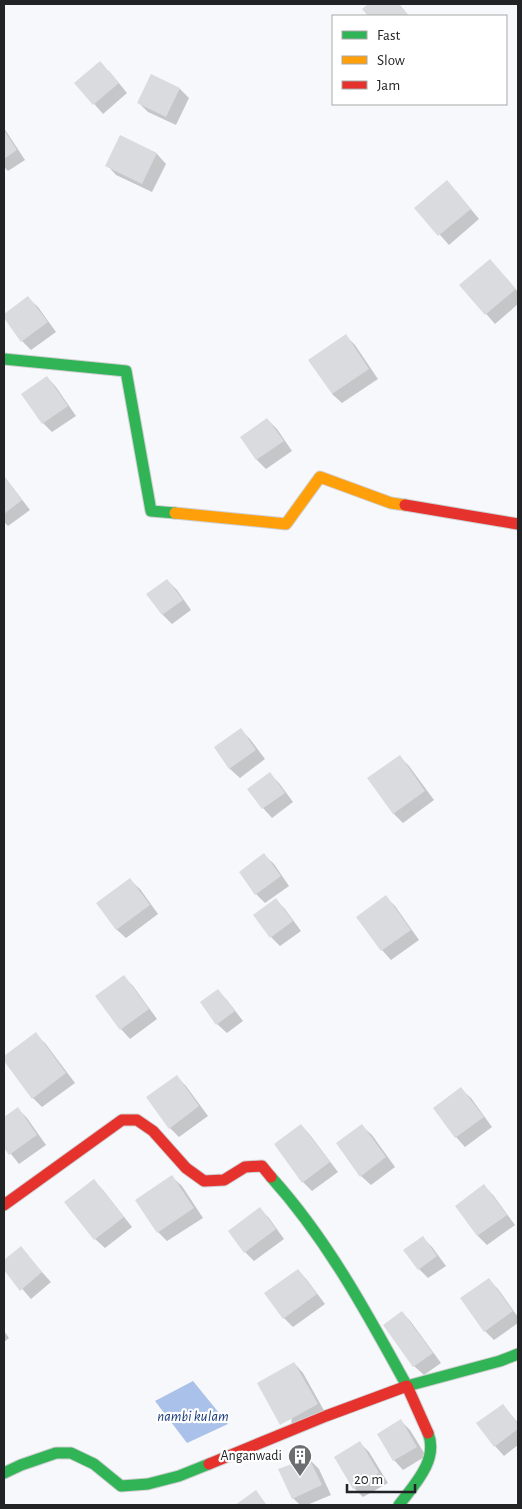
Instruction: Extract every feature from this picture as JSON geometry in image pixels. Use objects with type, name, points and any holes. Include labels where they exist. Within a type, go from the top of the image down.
[{"type":"street","points":[[4,359],[126,371],[151,511],[286,524],[320,477],[391,503],[518,524]]},
{"type":"street","points":[[4,1206],[122,1120],[138,1120],[153,1132],[186,1168],[204,1181],[224,1180],[245,1167],[262,1166],[293,1200],[322,1239],[377,1331],[407,1386],[432,1443],[427,1466],[399,1505]]},
{"type":"street","points":[[4,1473],[56,1453],[72,1453],[94,1464],[106,1476],[121,1486],[148,1484],[179,1476],[326,1416],[407,1386],[500,1361],[518,1354]]},
{"type":"water","name":"nambi kulam","points":[[193,1381],[228,1424],[187,1443],[155,1401]]},
{"type":"building","points":[[368,4],[399,4],[408,15],[367,15],[362,9]]},
{"type":"building","points":[[100,61],[119,83],[93,105],[74,83]]},
{"type":"building","points":[[151,74],[180,88],[166,117],[137,103]]},
{"type":"building","points":[[4,130],[17,150],[4,159]]},
{"type":"building","points":[[120,135],[157,153],[142,184],[105,166]]},
{"type":"building","points":[[447,180],[471,209],[438,236],[414,208]]},
{"type":"building","points":[[490,259],[516,289],[485,315],[459,285]]},
{"type":"building","points":[[28,296],[48,322],[21,342],[4,318],[4,314]]},
{"type":"building","points":[[346,334],[369,369],[332,394],[308,360]]},
{"type":"building","points":[[47,376],[68,406],[42,424],[21,394]]},
{"type":"building","points":[[267,418],[284,441],[256,460],[240,437]]},
{"type":"building","points":[[4,476],[22,500],[4,514]]},
{"type":"building","points":[[167,579],[183,600],[162,615],[146,594]]},
{"type":"building","points":[[241,728],[256,750],[229,769],[214,747]]},
{"type":"building","points":[[400,755],[425,791],[393,814],[367,778]]},
{"type":"building","points":[[270,772],[285,793],[262,809],[247,789]]},
{"type":"building","points":[[264,853],[281,876],[255,895],[239,872]]},
{"type":"building","points":[[130,878],[150,905],[116,930],[96,903]]},
{"type":"building","points":[[386,895],[411,930],[381,951],[356,917]]},
{"type":"building","points":[[276,898],[293,921],[270,938],[253,915]]},
{"type":"building","points":[[124,975],[149,1009],[120,1030],[95,996]]},
{"type":"building","points":[[218,989],[235,1011],[216,1025],[200,1002]]},
{"type":"building","points":[[36,1032],[66,1073],[32,1099],[4,1061],[4,1056]]},
{"type":"building","points":[[177,1075],[199,1106],[169,1129],[146,1097]]},
{"type":"building","points":[[461,1087],[484,1117],[455,1138],[433,1108]]},
{"type":"building","points":[[18,1107],[37,1135],[9,1155],[4,1148],[4,1117]]},
{"type":"building","points":[[301,1124],[330,1162],[302,1183],[274,1144]]},
{"type":"building","points":[[362,1124],[386,1157],[360,1177],[336,1143]]},
{"type":"building","points":[[172,1175],[194,1208],[157,1233],[135,1200]]},
{"type":"building","points":[[94,1179],[124,1217],[94,1240],[64,1202]]},
{"type":"building","points":[[484,1184],[507,1215],[477,1236],[455,1206]]},
{"type":"building","points":[[260,1207],[276,1229],[244,1253],[228,1231]]},
{"type":"building","points":[[423,1236],[437,1256],[418,1270],[403,1250]]},
{"type":"building","points":[[21,1246],[42,1272],[20,1291],[4,1270],[4,1260]]},
{"type":"building","points":[[298,1269],[317,1294],[283,1319],[264,1293]]},
{"type":"building","points":[[489,1278],[513,1311],[484,1332],[460,1298]]},
{"type":"building","points":[[402,1311],[433,1353],[413,1367],[383,1325]]},
{"type":"building","points":[[294,1362],[318,1404],[280,1425],[257,1383]]},
{"type":"building","points":[[503,1404],[518,1424],[518,1429],[494,1447],[476,1423]]},
{"type":"building","points":[[401,1419],[417,1447],[393,1461],[377,1434]]},
{"type":"building","points":[[360,1441],[379,1473],[353,1489],[334,1457]]},
{"type":"building","name":"Anganwadi","points":[[309,1458],[322,1485],[292,1499],[278,1469]]},
{"type":"building","points":[[256,1490],[266,1504],[235,1505]]},
{"type":"traffic: fast","points":[[4,359],[126,371],[151,511],[175,513]]},
{"type":"traffic: fast","points":[[271,1177],[310,1226],[345,1277],[407,1386],[500,1361],[518,1354]]},
{"type":"traffic: fast","points":[[399,1505],[418,1481],[428,1462],[431,1443],[428,1433]]},
{"type":"traffic: fast","points":[[4,1473],[56,1453],[71,1453],[94,1464],[121,1486],[148,1484],[179,1476],[209,1464]]},
{"type":"traffic: slow","points":[[175,513],[286,524],[320,477],[391,503],[405,505]]},
{"type":"traffic: jam","points":[[405,505],[518,524]]},
{"type":"traffic: jam","points":[[4,1205],[122,1120],[137,1120],[153,1131],[186,1168],[204,1181],[224,1180],[245,1167],[262,1166],[271,1177]]},
{"type":"traffic: jam","points":[[209,1464],[326,1416],[407,1386],[428,1433]]},
{"type":"place","name":"Anganwadi","points":[[300,1477]]}]
